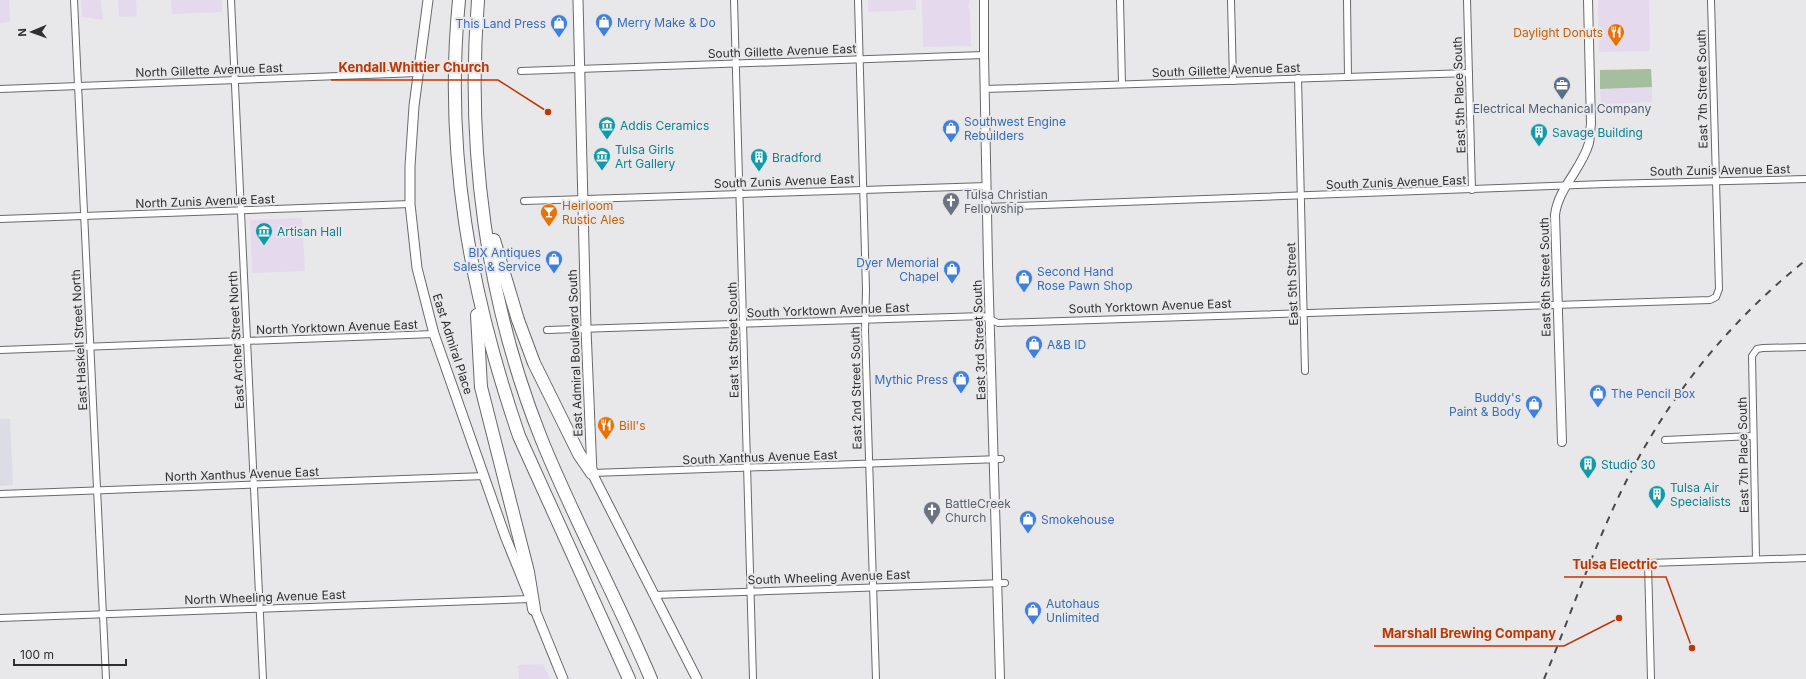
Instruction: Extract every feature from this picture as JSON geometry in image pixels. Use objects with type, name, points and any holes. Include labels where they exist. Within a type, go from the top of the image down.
[{"type":"highway","points":[[458,0],[455,58],[457,150],[463,209],[475,284],[493,356],[519,436],[629,679]]},
{"type":"highway","points":[[478,0],[474,105],[481,196],[497,291],[511,348],[542,438],[566,495],[651,679]]},
{"type":"highway","points":[[481,196],[526,343],[537,369],[579,454],[592,473]]},
{"type":"highway","points":[[475,284],[481,387],[528,572],[532,604]]},
{"type":"main road","name":"East Admiral Place","points":[[428,0],[418,73],[411,146],[410,204],[418,268],[434,334],[505,536],[563,679]]},
{"type":"main road","name":"East Admiral Boulevard South","points":[[578,0],[586,329],[592,473],[697,679]]},
{"type":"street","name":"East Haskell Street North","points":[[74,0],[106,679]]},
{"type":"street","name":"East Archer Street North","points":[[231,0],[263,679]]},
{"type":"street","name":"East 1st Street South","points":[[734,0],[753,679]]},
{"type":"street","name":"East 2nd Street South","points":[[858,0],[864,190],[869,464],[876,679]]},
{"type":"street","name":"East 3rd Street South","points":[[984,0],[984,89],[990,319],[998,460],[1001,583],[1000,679]]},
{"type":"street","points":[[1120,0],[1122,84]]},
{"type":"street","points":[[1231,0],[1233,80]]},
{"type":"street","points":[[1346,0],[1348,77]]},
{"type":"street","name":"East 5th Place South","points":[[1467,0],[1472,190]]},
{"type":"street","name":"East 6th Street South","points":[[1562,442],[1556,215],[1558,201],[1585,153],[1590,135],[1588,0]]},
{"type":"street","name":"East 7th Street South","points":[[1711,0],[1719,289],[1716,297]]},
{"type":"street","name":"South Gillette Avenue East","points":[[580,68],[984,55]]},
{"type":"street","points":[[521,71],[580,68]]},
{"type":"street","name":"North Gillette Avenue East","points":[[0,89],[418,73]]},
{"type":"street","name":"South Gillette Avenue East","points":[[984,89],[1233,80],[1469,74]]},
{"type":"street","name":"East 5th Street","points":[[1298,78],[1300,196],[1306,371]]},
{"type":"street","name":"South Zunis Avenue East","points":[[987,207],[1566,186],[1806,179]]},
{"type":"street","name":"South Zunis Avenue East","points":[[583,199],[987,186]]},
{"type":"street","points":[[524,201],[583,199]]},
{"type":"street","name":"North Zunis Avenue East","points":[[0,219],[410,204]]},
{"type":"street","name":"South Yorktown Avenue East","points":[[586,329],[983,316],[998,323],[1710,300],[1716,297]]},
{"type":"street","points":[[547,330],[586,329]]},
{"type":"street","name":"North Yorktown Avenue East","points":[[0,350],[434,334]]},
{"type":"street","name":"East 7th Place South","points":[[1756,559],[1751,360],[1754,352],[1763,348],[1806,347]]},
{"type":"street","points":[[1665,440],[1753,436]]},
{"type":"street","name":"South Xanthus Avenue East","points":[[592,473],[998,460]]},
{"type":"street","name":"North Xanthus Avenue East","points":[[0,494],[485,476]]},
{"type":"street","points":[[1651,679],[1648,563],[1806,558]]},
{"type":"street","name":"South Wheeling Avenue East","points":[[654,595],[1001,583]]},
{"type":"street","name":"North Wheeling Avenue East","points":[[0,618],[260,608],[532,604]]},
{"type":"shaded area","points":[[0,0],[9,0],[10,22],[0,23]]},
{"type":"shaded area","points":[[81,0],[101,0],[103,20],[82,17]]},
{"type":"shaded area","points":[[118,0],[136,0],[137,16],[119,17]]},
{"type":"shaded area","points":[[171,0],[222,0],[222,12],[172,14]]},
{"type":"shaded area","points":[[868,0],[916,0],[916,10],[868,12]]},
{"type":"shaded area","points":[[922,0],[970,0],[968,8],[970,9],[971,46],[923,47]]},
{"type":"shaded area","points":[[1598,0],[1649,0],[1650,51],[1599,52]]},
{"type":"shaded area","points":[[1652,87],[1652,102],[1601,104],[1600,89]]},
{"type":"shaded area","points":[[302,218],[305,271],[252,273],[250,220]]},
{"type":"shaded area","points":[[0,419],[10,419],[13,485],[0,486]]},
{"type":"shaded area","points":[[543,664],[550,679],[519,679],[518,665]]},
{"type":"green space","points":[[1651,69],[1652,87],[1600,89],[1600,70]]},
{"type":"railway","points":[[1544,679],[1600,538],[1625,484],[1655,429],[1692,376],[1734,326],[1757,303],[1806,260]]},
{"type":"place","name":"Merry Make & Do","points":[[604,37]]},
{"type":"place","name":"This Land Press","points":[[559,38]]},
{"type":"place","name":"Daylight Donuts","points":[[1616,47]]},
{"type":"place","name":"Electrical Mechanical Company","points":[[1562,100]]},
{"type":"place","name":"Kendall Whittier Church","points":[[548,112]]},
{"type":"place","name":"Addis Ceramics","points":[[607,140]]},
{"type":"place","name":"Southwest Engine Rebuilders","points":[[951,143]]},
{"type":"place","name":"Savage Building","points":[[1539,147]]},
{"type":"place","name":"Tulsa Girls Art Gallery","points":[[602,171]]},
{"type":"place","name":"Bradford","points":[[759,172]]},
{"type":"place","name":"Tulsa Christian Fellowship","points":[[951,216]]},
{"type":"place","name":"Heirloom Rustic Ales","points":[[549,227]]},
{"type":"place","name":"Artisan Hall","points":[[264,246]]},
{"type":"place","name":"BIX Antiques Sales & Service","points":[[554,274]]},
{"type":"place","name":"Dyer Memorial Chapel","points":[[952,284]]},
{"type":"place","name":"Second Hand Rose Pawn Shop","points":[[1024,293]]},
{"type":"place","name":"A&B ID","points":[[1034,359]]},
{"type":"place","name":"Mythic Press","points":[[961,394]]},
{"type":"place","name":"The Pencil Box","points":[[1598,408]]},
{"type":"place","name":"Buddy's Paint & Body","points":[[1534,419]]},
{"type":"place","name":"Bill's","points":[[606,440]]},
{"type":"place","name":"Studio 30","points":[[1588,479]]},
{"type":"place","name":"Tulsa Air Specialists","points":[[1657,509]]},
{"type":"place","name":"BattleCreek Church","points":[[932,525]]},
{"type":"place","name":"Smokehouse","points":[[1028,534]]},
{"type":"place","name":"Marshall Brewing Company","points":[[1619,618]]},
{"type":"place","name":"Autohaus Unlimited","points":[[1033,625]]},
{"type":"place","name":"Tulsa Electric","points":[[1692,648]]}]
